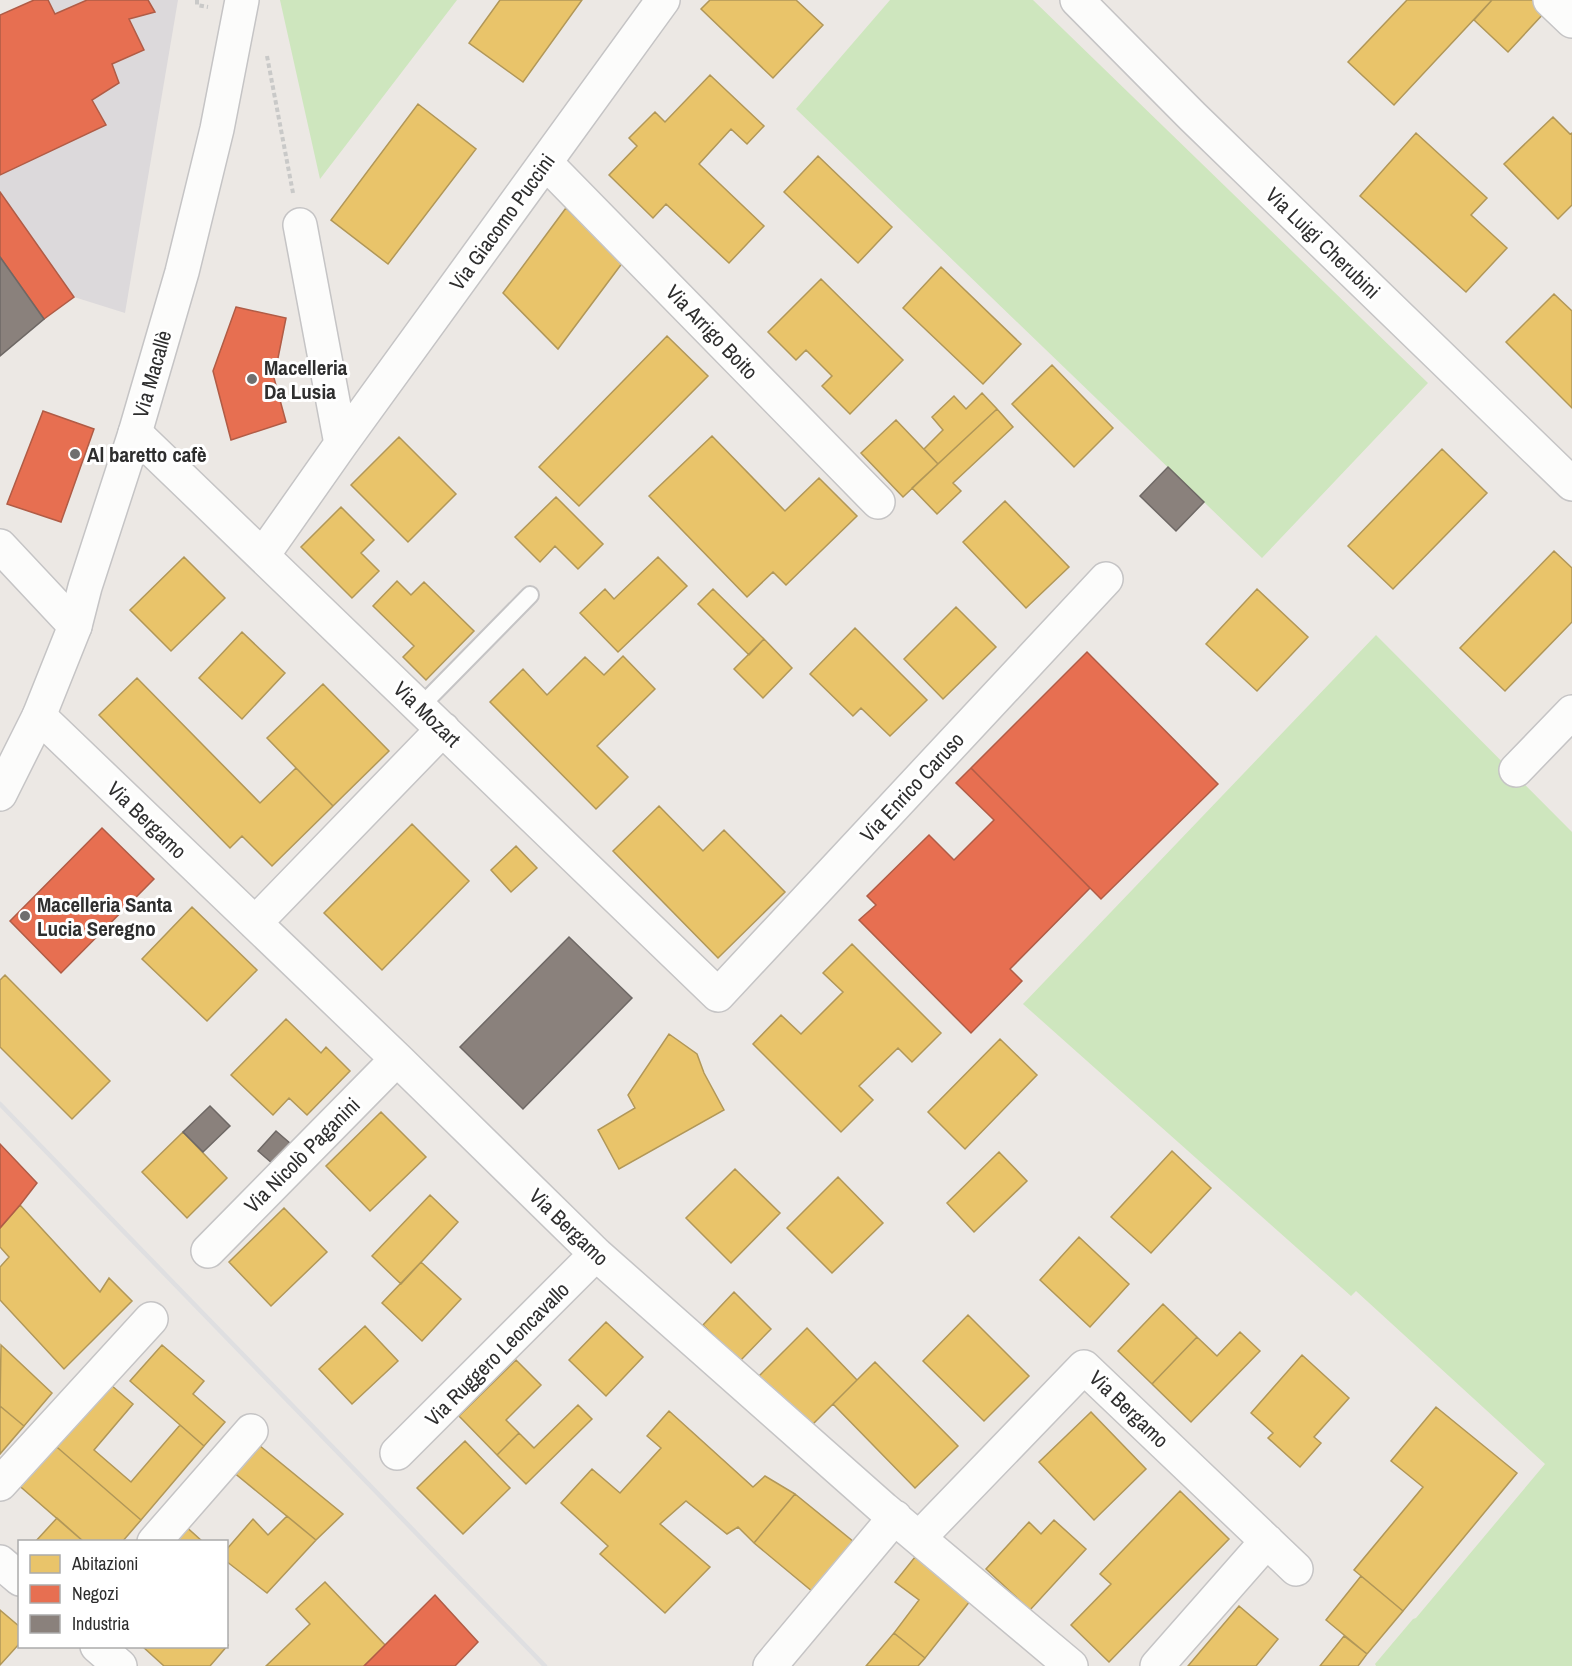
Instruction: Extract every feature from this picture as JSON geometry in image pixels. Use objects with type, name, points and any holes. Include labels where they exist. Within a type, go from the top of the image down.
[{"type":"street","name":"Via Giacomo Puccini","points":[[263,555],[663,0]]},
{"type":"street","name":"Via Luigi Cherubini","points":[[1077,0],[1192,116],[1572,484]]},
{"type":"street","points":[[1550,0],[1572,21]]},
{"type":"street","name":"Via Macallè","points":[[0,794],[39,716],[75,626],[135,433],[182,272],[217,129],[240,3]]},
{"type":"street","name":"Via Arrigo Boito","points":[[546,163],[878,502]]},
{"type":"street","points":[[300,225],[341,444]]},
{"type":"street","name":"Via Mozart","points":[[135,433],[718,995]]},
{"type":"street","points":[[0,546],[75,626]]},
{"type":"street","name":"Via Enrico Caruso","points":[[718,995],[1106,579]]},
{"type":"street","points":[[1516,770],[1572,712]]},
{"type":"street","name":"Via Bergamo","points":[[39,716],[397,1059],[596,1254],[895,1517],[1071,1666]]},
{"type":"street","points":[[255,923],[443,729]]},
{"type":"street","name":"Via Nicolò Paganini","points":[[208,1251],[397,1059]]},
{"type":"street","name":"Via Ruggero Leoncavallo","points":[[397,1453],[596,1254]]},
{"type":"street","points":[[0,1484],[151,1319]]},
{"type":"street","name":"Via Bergamo","points":[[920,1537],[1084,1367],[1296,1569]]},
{"type":"street","points":[[156,1540],[251,1431]]},
{"type":"street","points":[[770,1666],[895,1517]]},
{"type":"street","points":[[1157,1666],[1267,1541]]},
{"type":"street","points":[[0,1562],[18,1577]]},
{"type":"street","points":[[98,1648],[120,1666]]},
{"type":"lane","points":[[420,707],[530,595]]},
{"type":"path","points":[[266,52],[300,225]]},
{"type":"shaded area","points":[[34,0],[178,0],[125,313],[74,297],[0,356],[0,15]]},
{"type":"green space","points":[[280,0],[457,0],[320,179]]},
{"type":"green space","points":[[890,0],[1033,0],[1428,383],[1262,558],[796,109]]},
{"type":"green space","points":[[1376,635],[1572,832],[1572,1666],[1376,1666],[1375,1664],[1545,1464],[1356,1291],[1351,1296],[1023,1004]]},
{"type":"building: Abitazioni","points":[[500,0],[582,0],[523,82],[469,43]]},
{"type":"building: Abitazioni","points":[[710,0],[796,0],[823,25],[773,78],[701,9]]},
{"type":"building: Abitazioni","points":[[1407,0],[1492,0],[1394,105],[1348,62]]},
{"type":"building: Abitazioni","points":[[1492,0],[1533,0],[1545,12],[1508,52],[1474,20]]},
{"type":"building: Abitazioni","points":[[710,75],[764,126],[747,144],[731,129],[699,164],[764,226],[729,263],[666,204],[653,218],[609,175],[637,146],[629,138],[655,112],[665,122]]},
{"type":"building: Abitazioni","points":[[418,104],[476,149],[388,264],[331,220]]},
{"type":"building: Abitazioni","points":[[1553,117],[1570,134],[1572,133],[1572,205],[1558,219],[1504,164]]},
{"type":"building: Abitazioni","points":[[1416,133],[1487,198],[1471,215],[1507,248],[1466,292],[1360,196]]},
{"type":"building: Abitazioni","points":[[818,156],[892,227],[858,263],[784,192]]},
{"type":"building: Abitazioni","points":[[566,208],[623,262],[558,349],[503,293]]},
{"type":"building: Abitazioni","points":[[941,267],[1021,344],[983,384],[903,308]]},
{"type":"building: Abitazioni","points":[[821,279],[903,360],[850,414],[822,386],[832,376],[806,350],[796,360],[768,332]]},
{"type":"building: Abitazioni","points":[[1554,294],[1572,311],[1572,408],[1506,342]]},
{"type":"building: Abitazioni","points":[[667,336],[708,376],[579,506],[539,467]]},
{"type":"building: Abitazioni","points":[[1052,365],[1113,428],[1074,467],[1012,404]]},
{"type":"building: Abitazioni","points":[[982,393],[997,409],[938,464],[924,449],[943,430],[932,417],[954,396],[966,409]]},
{"type":"building: Abitazioni","points":[[997,409],[1013,427],[953,483],[961,491],[937,514],[912,488]]},
{"type":"building: Abitazioni","points":[[896,420],[938,464],[903,497],[861,453]]},
{"type":"building: Abitazioni","points":[[712,436],[785,511],[819,478],[857,516],[786,585],[773,572],[747,597],[649,496]]},
{"type":"building: Abitazioni","points":[[399,437],[456,494],[408,542],[351,485]]},
{"type":"building: Abitazioni","points":[[1442,449],[1487,493],[1393,589],[1348,546]]},
{"type":"building: Abitazioni","points":[[556,497],[603,544],[578,569],[555,546],[540,562],[515,537]]},
{"type":"building: Abitazioni","points":[[1005,501],[1069,567],[1026,608],[963,542]]},
{"type":"building: Abitazioni","points":[[341,507],[374,540],[361,553],[379,571],[352,598],[301,547]]},
{"type":"building: Abitazioni","points":[[1554,551],[1572,568],[1572,622],[1505,691],[1460,648]]},
{"type":"building: Abitazioni","points":[[184,557],[225,598],[171,651],[130,610]]},
{"type":"building: Abitazioni","points":[[658,557],[687,586],[618,652],[580,613],[605,589],[614,599]]},
{"type":"building: Abitazioni","points":[[397,581],[411,595],[424,582],[474,631],[426,680],[403,657],[414,646],[373,606]]},
{"type":"building: Abitazioni","points":[[713,589],[764,639],[749,655],[698,604]]},
{"type":"building: Abitazioni","points":[[1257,589],[1308,637],[1257,691],[1206,644]]},
{"type":"building: Abitazioni","points":[[956,607],[996,647],[943,699],[904,659]]},
{"type":"building: Abitazioni","points":[[855,628],[927,700],[890,736],[861,708],[853,716],[810,674]]},
{"type":"building: Abitazioni","points":[[242,632],[285,673],[242,719],[199,678]]},
{"type":"building: Abitazioni","points":[[764,639],[792,668],[763,698],[734,669]]},
{"type":"building: Abitazioni","points":[[623,656],[655,689],[597,746],[628,777],[596,809],[490,702],[523,669],[547,695],[585,657],[604,675]]},
{"type":"building: Abitazioni","points":[[137,678],[260,803],[296,768],[333,806],[272,866],[242,836],[230,848],[99,715]]},
{"type":"building: Abitazioni","points":[[323,684],[389,751],[333,806],[267,738]]},
{"type":"building: Abitazioni","points":[[659,806],[703,851],[724,830],[785,892],[718,958],[613,851]]},
{"type":"building: Abitazioni","points":[[412,824],[469,881],[382,970],[324,913]]},
{"type":"building: Abitazioni","points":[[516,846],[537,868],[511,892],[491,870]]},
{"type":"building: Abitazioni","points":[[192,907],[257,970],[207,1021],[142,959]]},
{"type":"building: Abitazioni","points":[[852,944],[941,1033],[912,1062],[898,1048],[859,1086],[873,1100],[841,1132],[753,1044],[781,1015],[801,1034],[843,992],[823,973]]},
{"type":"building: Abitazioni","points":[[5,975],[110,1081],[72,1119],[0,1047],[0,980]]},
{"type":"building: Abitazioni","points":[[286,1019],[321,1053],[326,1047],[350,1071],[307,1115],[289,1098],[273,1115],[231,1075]]},
{"type":"building: Abitazioni","points":[[669,1034],[697,1054],[704,1073],[724,1110],[619,1169],[598,1130],[635,1108],[628,1095]]},
{"type":"building: Abitazioni","points":[[1000,1039],[1037,1075],[965,1149],[928,1112]]},
{"type":"building: Abitazioni","points":[[381,1112],[426,1157],[370,1211],[326,1166]]},
{"type":"building: Abitazioni","points":[[183,1132],[227,1178],[187,1218],[142,1172]]},
{"type":"building: Abitazioni","points":[[1172,1151],[1211,1188],[1151,1253],[1111,1217]]},
{"type":"building: Abitazioni","points":[[999,1152],[1027,1181],[974,1232],[947,1203]]},
{"type":"building: Abitazioni","points":[[735,1169],[780,1213],[731,1263],[686,1218]]},
{"type":"building: Abitazioni","points":[[838,1177],[883,1223],[832,1273],[787,1228]]},
{"type":"building: Abitazioni","points":[[430,1195],[458,1222],[401,1284],[372,1256]]},
{"type":"building: Abitazioni","points":[[20,1205],[100,1292],[109,1278],[132,1301],[64,1369],[0,1300],[0,1267],[9,1257],[0,1247],[0,1228]]},
{"type":"building: Abitazioni","points":[[284,1208],[327,1252],[271,1306],[229,1262]]},
{"type":"building: Abitazioni","points":[[1079,1237],[1129,1284],[1090,1327],[1040,1280]]},
{"type":"building: Abitazioni","points":[[421,1262],[461,1299],[422,1341],[382,1303]]},
{"type":"building: Abitazioni","points":[[734,1292],[771,1329],[740,1361],[703,1325]]},
{"type":"building: Abitazioni","points":[[1163,1304],[1197,1337],[1152,1384],[1118,1351]]},
{"type":"building: Abitazioni","points":[[968,1315],[1029,1376],[984,1421],[923,1361]]},
{"type":"building: Abitazioni","points":[[606,1322],[643,1357],[606,1396],[569,1360]]},
{"type":"building: Abitazioni","points":[[365,1326],[398,1361],[352,1404],[319,1369]]},
{"type":"building: Abitazioni","points":[[807,1328],[857,1380],[809,1428],[758,1377]]},
{"type":"building: Abitazioni","points":[[1240,1332],[1260,1351],[1191,1422],[1152,1384],[1197,1337],[1217,1356]]},
{"type":"building: Abitazioni","points":[[1,1345],[52,1393],[24,1426],[0,1406]]},
{"type":"building: Abitazioni","points":[[162,1345],[204,1381],[193,1394],[225,1422],[204,1446],[130,1381]]},
{"type":"building: Abitazioni","points":[[1302,1355],[1349,1398],[1314,1437],[1321,1443],[1300,1467],[1268,1438],[1273,1433],[1251,1413]]},
{"type":"building: Abitazioni","points":[[516,1360],[541,1385],[506,1420],[519,1433],[497,1455],[459,1416]]},
{"type":"building: Abitazioni","points":[[875,1362],[958,1446],[915,1488],[833,1404]]},
{"type":"building: Abitazioni","points":[[104,1379],[133,1404],[94,1450],[131,1482],[180,1425],[204,1446],[141,1520],[51,1442]]},
{"type":"building: Abitazioni","points":[[578,1405],[592,1419],[526,1484],[497,1455],[519,1433],[534,1448]]},
{"type":"building: Abitazioni","points":[[0,1406],[24,1426],[0,1454]]},
{"type":"building: Abitazioni","points":[[1436,1407],[1517,1473],[1403,1611],[1354,1570],[1423,1487],[1391,1461]]},
{"type":"building: Abitazioni","points":[[669,1411],[753,1487],[765,1476],[795,1494],[754,1543],[738,1527],[727,1534],[686,1501],[660,1524],[710,1567],[665,1613],[600,1554],[608,1546],[561,1503],[592,1469],[620,1493],[661,1448],[647,1436]]},
{"type":"building: Abitazioni","points":[[1091,1412],[1146,1469],[1094,1520],[1039,1462]]},
{"type":"building: Abitazioni","points":[[254,1441],[343,1514],[316,1540],[227,1467]]},
{"type":"building: Abitazioni","points":[[465,1441],[510,1488],[463,1534],[417,1488]]},
{"type":"building: Abitazioni","points":[[51,1442],[141,1520],[124,1540],[82,1540],[15,1482]]},
{"type":"building: Abitazioni","points":[[1180,1491],[1229,1539],[1109,1662],[1071,1625],[1111,1584],[1100,1574]]},
{"type":"building: Abitazioni","points":[[795,1494],[854,1542],[813,1592],[754,1543]]},
{"type":"building: Abitazioni","points":[[287,1516],[316,1540],[267,1593],[228,1563],[228,1548],[253,1519],[268,1535]]},
{"type":"building: Abitazioni","points":[[57,1518],[82,1540],[37,1540]]},
{"type":"building: Abitazioni","points":[[1054,1520],[1086,1549],[1030,1610],[986,1569],[1029,1522],[1041,1534]]},
{"type":"building: Abitazioni","points":[[182,1523],[201,1540],[169,1540]]},
{"type":"building: Abitazioni","points":[[915,1557],[970,1601],[925,1658],[894,1633],[919,1600],[895,1582]]},
{"type":"building: Abitazioni","points":[[1361,1576],[1403,1611],[1367,1654],[1326,1620]]},
{"type":"building: Abitazioni","points":[[325,1582],[386,1646],[364,1666],[266,1666],[310,1624],[296,1609]]},
{"type":"building: Abitazioni","points":[[1239,1606],[1278,1639],[1256,1666],[1188,1666]]},
{"type":"building: Abitazioni","points":[[0,1610],[18,1625],[18,1645],[0,1665]]},
{"type":"building: Abitazioni","points":[[894,1633],[925,1658],[918,1666],[866,1666]]},
{"type":"building: Abitazioni","points":[[1344,1636],[1367,1654],[1358,1666],[1320,1666]]},
{"type":"building: Abitazioni","points":[[144,1648],[225,1648],[210,1666],[164,1666]]},
{"type":"building: Negozi","points":[[34,0],[48,0],[55,14],[87,0],[148,0],[155,12],[129,19],[144,50],[112,64],[119,83],[92,100],[106,125],[0,175],[0,15]]},
{"type":"building: Negozi","points":[[0,192],[74,297],[44,319],[0,257]]},
{"type":"building: Negozi","points":[[236,307],[286,318],[274,378],[286,422],[231,440],[213,371]]},
{"type":"building: Negozi","points":[[43,411],[94,429],[61,522],[7,504]]},
{"type":"building: Negozi","points":[[1087,652],[1218,784],[1101,899],[971,768]]},
{"type":"building: Negozi","points":[[971,768],[1090,888],[1010,969],[1022,981],[971,1033],[859,920],[876,905],[867,896],[929,835],[954,860],[994,820],[956,783]]},
{"type":"building: Negozi","points":[[102,828],[154,879],[61,973],[10,921]]},
{"type":"building: Negozi","points":[[0,1144],[37,1183],[0,1228]]},
{"type":"building: Negozi","points":[[435,1595],[478,1642],[455,1666],[364,1666]]},
{"type":"building: Industria","points":[[0,257],[44,319],[0,356]]},
{"type":"building: Industria","points":[[1168,467],[1204,502],[1176,531],[1140,496]]},
{"type":"building: Industria","points":[[569,937],[632,998],[523,1109],[460,1047]]},
{"type":"building: Industria","points":[[210,1106],[230,1126],[203,1152],[183,1132]]},
{"type":"building: Industria","points":[[276,1131],[291,1144],[273,1164],[258,1151]]},
{"type":"railway","points":[[0,1104],[545,1666]]},
{"type":"place","name":"Macelleria Da Lusia","points":[[252,379]]},
{"type":"place","name":"Al baretto cafè","points":[[75,454]]},
{"type":"place","name":"Macelleria Santa Lucia Seregno","points":[[25,916]]}]
